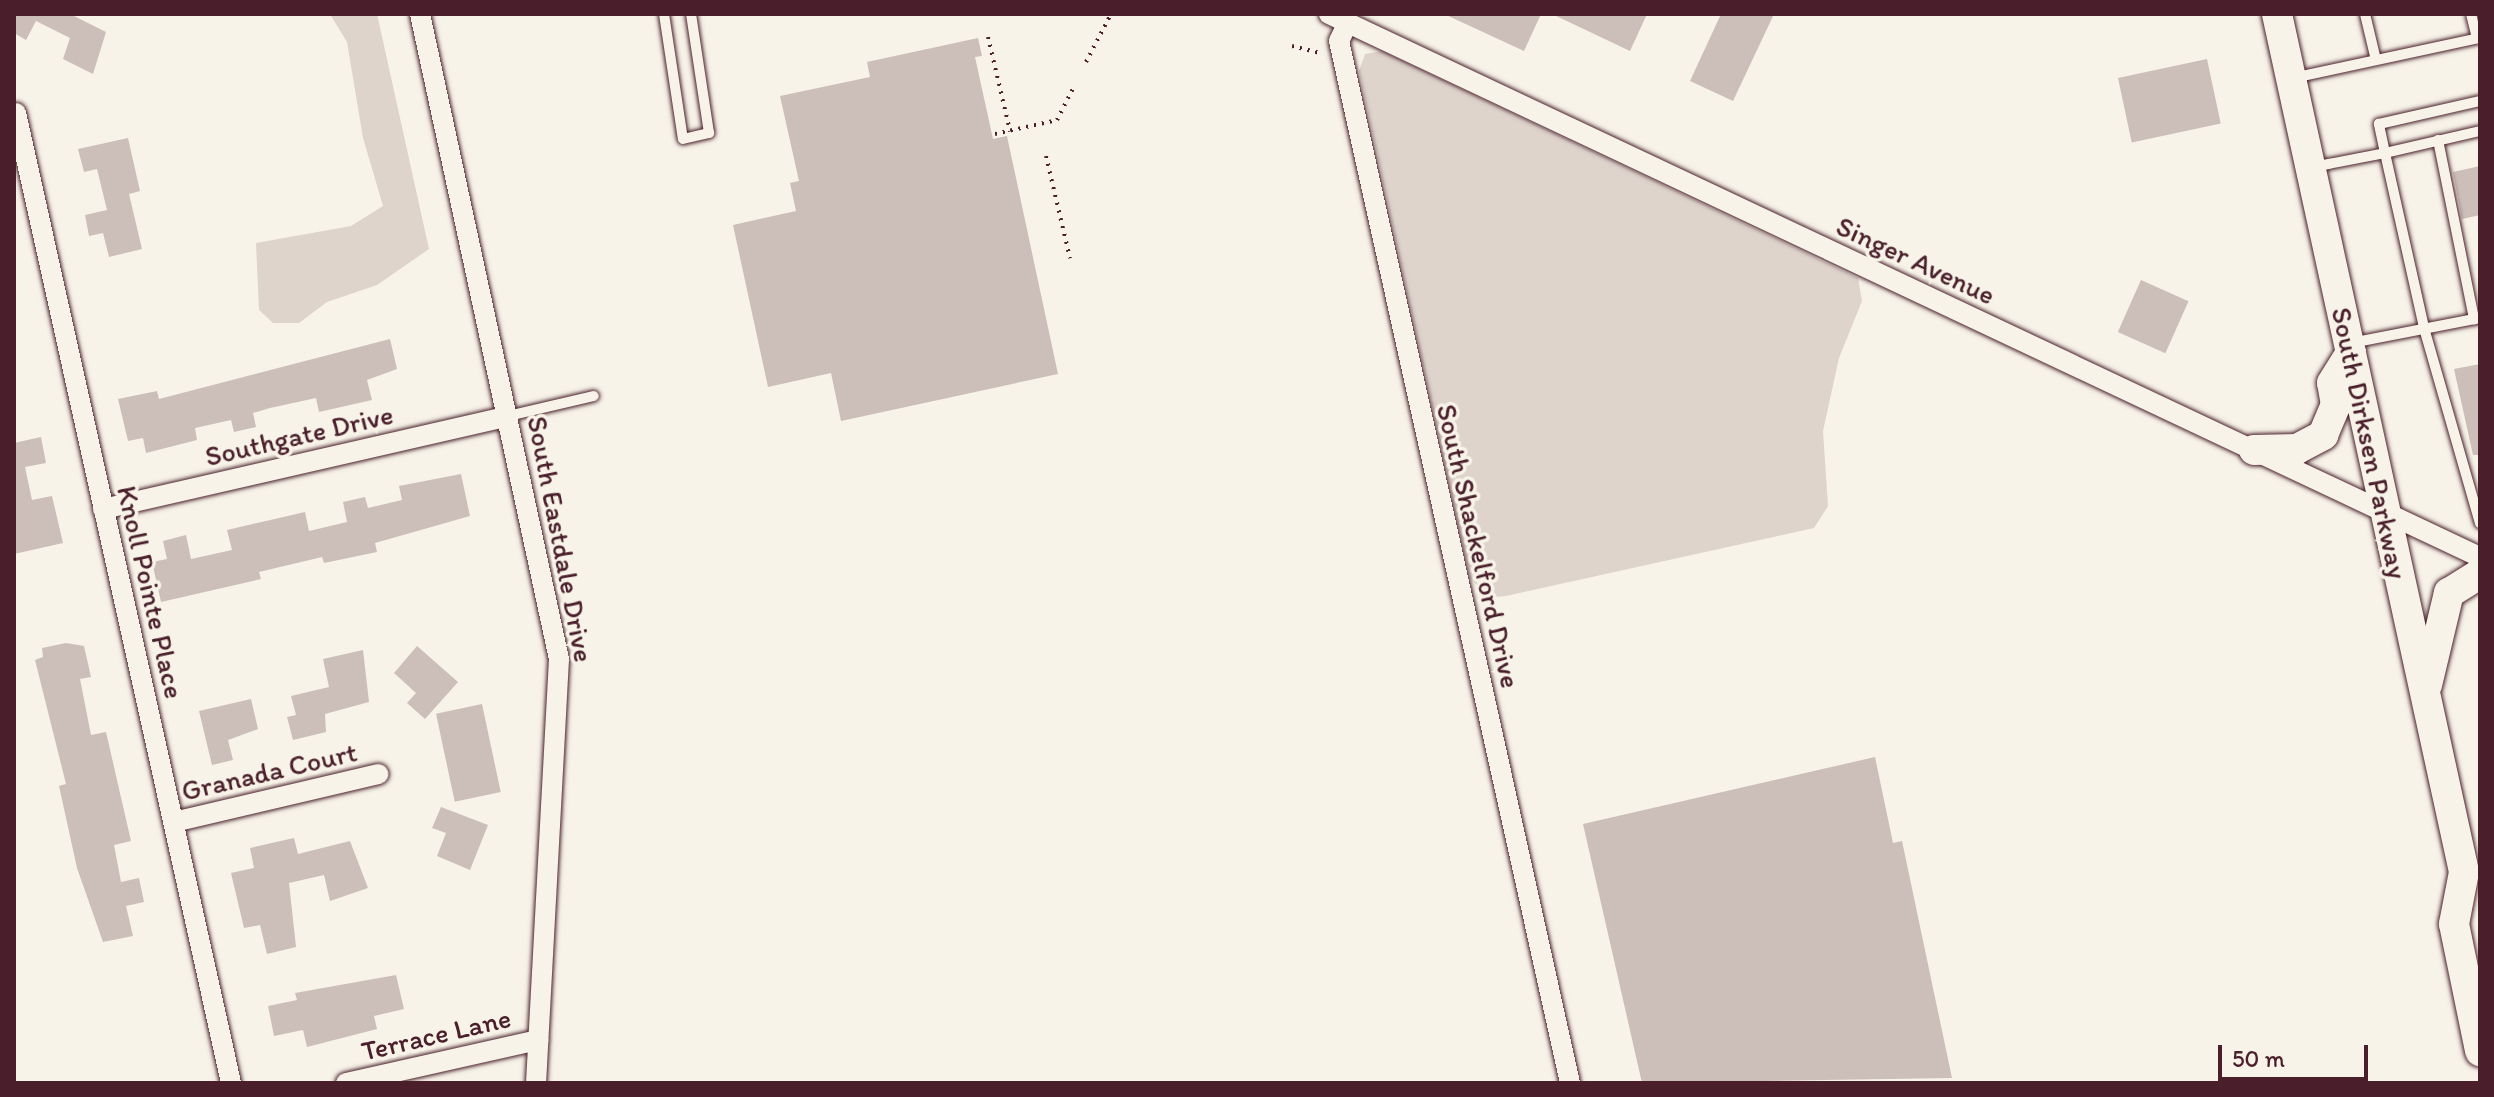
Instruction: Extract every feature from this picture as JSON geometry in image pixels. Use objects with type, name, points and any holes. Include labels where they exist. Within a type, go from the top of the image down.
[{"type":"main road","name":"South Dirksen Parkway","points":[[2277,14],[2424,699],[2472,882],[2454,924],[2480,1051]]},
{"type":"main road","points":[[2254,450],[2297,449],[2323,435],[2336,405],[2332,383],[2350,348]]},
{"type":"main road","points":[[2424,699],[2449,593],[2480,574]]},
{"type":"street","name":"South Eastdale Drive","points":[[420,14],[552,617],[561,686],[536,1083]]},
{"type":"street","name":"Singer Avenue","points":[[1338,18],[2480,557]]},
{"type":"street","name":"South Shackelford Drive","points":[[1338,18],[1339,41],[1375,214],[1570,1083]]},
{"type":"street","name":"Knoll Pointe Place","points":[[16,113],[231,1083]]},
{"type":"street","name":"Southgate Drive","points":[[103,509],[508,416]]},
{"type":"street","name":"Granada Court","points":[[174,822],[378,774]]},
{"type":"street","name":"Terrace Lane","points":[[346,1083],[538,1040]]},
{"type":"lane","points":[[664,14],[683,139],[709,133],[691,14]]},
{"type":"lane","points":[[2365,14],[2376,60]]},
{"type":"lane","points":[[2291,79],[2478,38],[2471,14]]},
{"type":"lane","points":[[2480,101],[2379,124],[2424,328],[2480,523]]},
{"type":"lane","points":[[2310,167],[2480,131]]},
{"type":"lane","points":[[2350,348],[2424,328],[2477,318],[2438,140]]},
{"type":"lane","points":[[508,416],[594,396]]},
{"type":"path","points":[[1086,62],[1111,14]]},
{"type":"path","points":[[988,37],[1010,131]]},
{"type":"path","points":[[1292,46],[1326,54]]},
{"type":"path","points":[[995,134],[1057,120],[1075,85]]},
{"type":"path","points":[[1039,124],[1042,134]]},
{"type":"path","points":[[1046,156],[1070,258]]},
{"type":"shaded area","points":[[330,14],[377,14],[429,249],[377,285],[327,302],[299,323],[273,323],[259,310],[256,243],[351,226],[383,206],[363,138],[347,42]]},
{"type":"shaded area","points":[[1382,51],[1858,278],[1862,301],[1839,358],[1823,431],[1828,506],[1814,528],[1506,596],[1494,597],[1478,587],[1470,578],[1359,71],[1365,54]]},
{"type":"building","points":[[14,14],[70,14],[106,32],[93,74],[63,59],[70,38],[36,21],[26,40],[14,33]]},
{"type":"building","points":[[1444,14],[1541,14],[1524,51]]},
{"type":"building","points":[[1552,14],[1647,14],[1630,51]]},
{"type":"building","points":[[1721,14],[1774,14],[1733,101],[1690,81]]},
{"type":"building","points":[[978,38],[982,56],[975,57],[993,139],[1007,136],[1058,374],[841,421],[831,373],[768,387],[733,225],[796,211],[790,183],[799,181],[780,96],[870,77],[867,62]]},
{"type":"building","points":[[2207,59],[2221,124],[2132,142],[2118,78]]},
{"type":"building","points":[[128,138],[140,191],[129,194],[142,249],[109,257],[103,233],[89,236],[85,215],[107,210],[97,169],[84,172],[78,149]]},
{"type":"building","points":[[2480,166],[2480,215],[2462,219],[2453,172]]},
{"type":"building","points":[[2141,280],[2189,301],[2165,353],[2118,332]]},
{"type":"building","points":[[390,339],[397,369],[367,380],[372,400],[319,412],[316,398],[270,408],[253,413],[256,427],[234,432],[231,420],[195,428],[197,440],[146,453],[143,438],[128,441],[118,399],[157,391],[159,399]]},
{"type":"building","points":[[2480,364],[2480,455],[2473,455],[2454,369]]},
{"type":"building","points":[[41,437],[46,463],[25,467],[32,500],[52,496],[63,543],[14,554],[14,443]]},
{"type":"building","points":[[461,474],[470,516],[375,543],[377,552],[324,563],[322,557],[259,572],[261,579],[161,602],[152,562],[167,559],[163,541],[186,535],[191,559],[232,550],[227,530],[305,512],[309,531],[347,522],[343,502],[365,497],[368,508],[402,500],[399,486]]},
{"type":"building","points":[[66,643],[84,646],[91,677],[80,679],[91,735],[106,732],[131,841],[114,845],[121,882],[139,878],[144,902],[126,906],[133,936],[103,942],[77,868],[59,786],[66,784],[35,660],[43,657],[42,648]]},
{"type":"building","points":[[417,646],[458,682],[425,719],[407,703],[416,693],[394,673]]},
{"type":"building","points":[[363,650],[369,702],[325,714],[326,732],[293,740],[287,717],[296,715],[291,696],[329,687],[323,659]]},
{"type":"building","points":[[251,699],[258,729],[228,740],[233,760],[212,765],[199,711]]},
{"type":"building","points":[[482,704],[501,792],[455,802],[436,714]]},
{"type":"building","points":[[1875,757],[1893,843],[1902,841],[1952,1078],[1642,1083],[1583,824]]},
{"type":"building","points":[[441,807],[488,825],[470,870],[437,856],[446,833],[432,828]]},
{"type":"building","points":[[294,838],[298,854],[350,841],[368,888],[330,901],[324,875],[289,883],[296,947],[267,954],[260,925],[244,928],[231,873],[254,868],[250,848]]},
{"type":"building","points":[[396,975],[404,1009],[374,1016],[377,1029],[307,1047],[303,1030],[274,1036],[268,1006],[297,1000],[295,993]]}]
